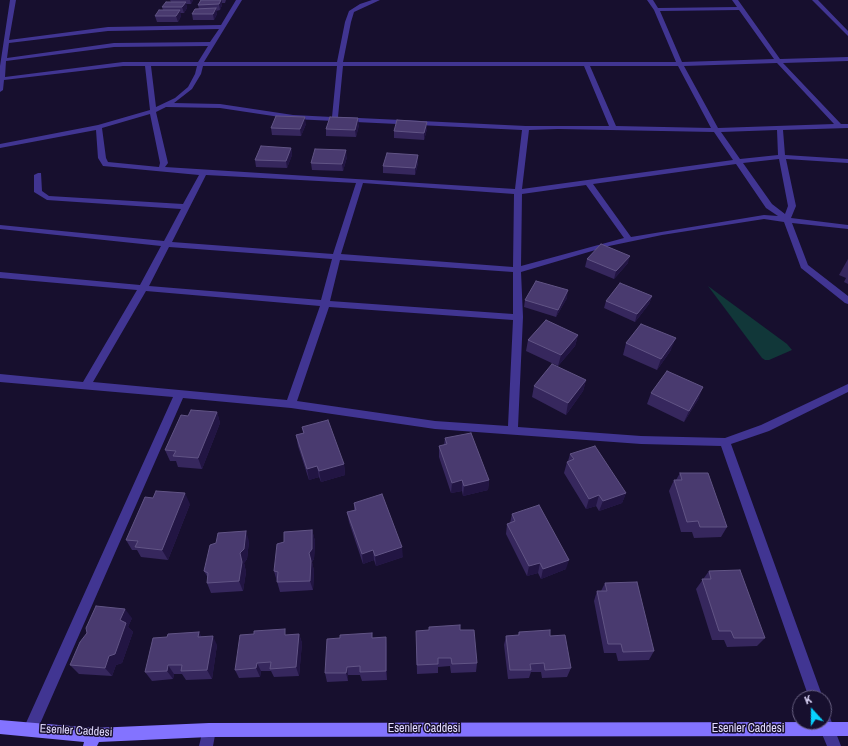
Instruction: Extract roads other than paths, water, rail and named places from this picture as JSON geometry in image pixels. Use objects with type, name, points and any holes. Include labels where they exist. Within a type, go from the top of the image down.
[{"type":"street","points":[[0,90],[13,0]]},
{"type":"street","points":[[0,146],[99,127],[153,111],[177,99],[190,88],[198,74],[200,64],[239,0]]},
{"type":"street","points":[[335,119],[340,64],[348,22],[352,11],[362,5],[377,0]]},
{"type":"street","points":[[650,0],[657,10],[680,64],[716,130],[769,206],[787,219],[804,266],[848,301]]},
{"type":"street","points":[[735,0],[778,61],[839,126]]},
{"type":"street","points":[[815,0],[848,34]]},
{"type":"street","points":[[657,10],[741,8]]},
{"type":"street","points":[[6,42],[108,29],[222,27]]},
{"type":"street","points":[[4,60],[114,45],[212,44]]},
{"type":"street","points":[[1,78],[123,64],[680,64],[848,59]]},
{"type":"street","points":[[586,63],[613,128]]},
{"type":"street","points":[[148,64],[153,111],[164,163],[161,169]]},
{"type":"street","points":[[164,105],[220,106],[293,117],[526,128],[558,126],[716,130],[848,126]]},
{"type":"street","points":[[99,127],[102,158],[106,164],[204,173],[360,181],[518,192],[739,161],[782,157],[848,161]]},
{"type":"street","points":[[513,430],[518,317],[518,192],[526,128]]},
{"type":"street","points":[[780,129],[782,157],[792,206],[787,219]]},
{"type":"street","points":[[86,385],[143,288],[204,173]]},
{"type":"street","points":[[38,175],[38,192],[47,198],[186,207]]},
{"type":"street","points":[[291,404],[325,304],[337,256],[360,181]]},
{"type":"street","points":[[588,182],[629,240]]},
{"type":"street","points":[[0,227],[166,244],[517,270],[608,244],[764,217],[848,227]]},
{"type":"street","points":[[0,275],[325,304],[518,317]]},
{"type":"street","points":[[0,378],[291,404],[435,425],[641,440],[725,442],[765,428],[848,388]]},
{"type":"street","points":[[31,728],[179,395]]},
{"type":"street","points":[[725,442],[813,690]]},
{"type":"street","name":"Esenler Caddesi","points":[[0,727],[31,728],[92,740],[209,730],[792,724]]},
{"type":"street","name":"Esenler Caddesi","points":[[832,725],[848,729]]},
{"type":"street","points":[[206,746],[209,730]]},
{"type":"street","points":[[828,730],[834,746]]}]
